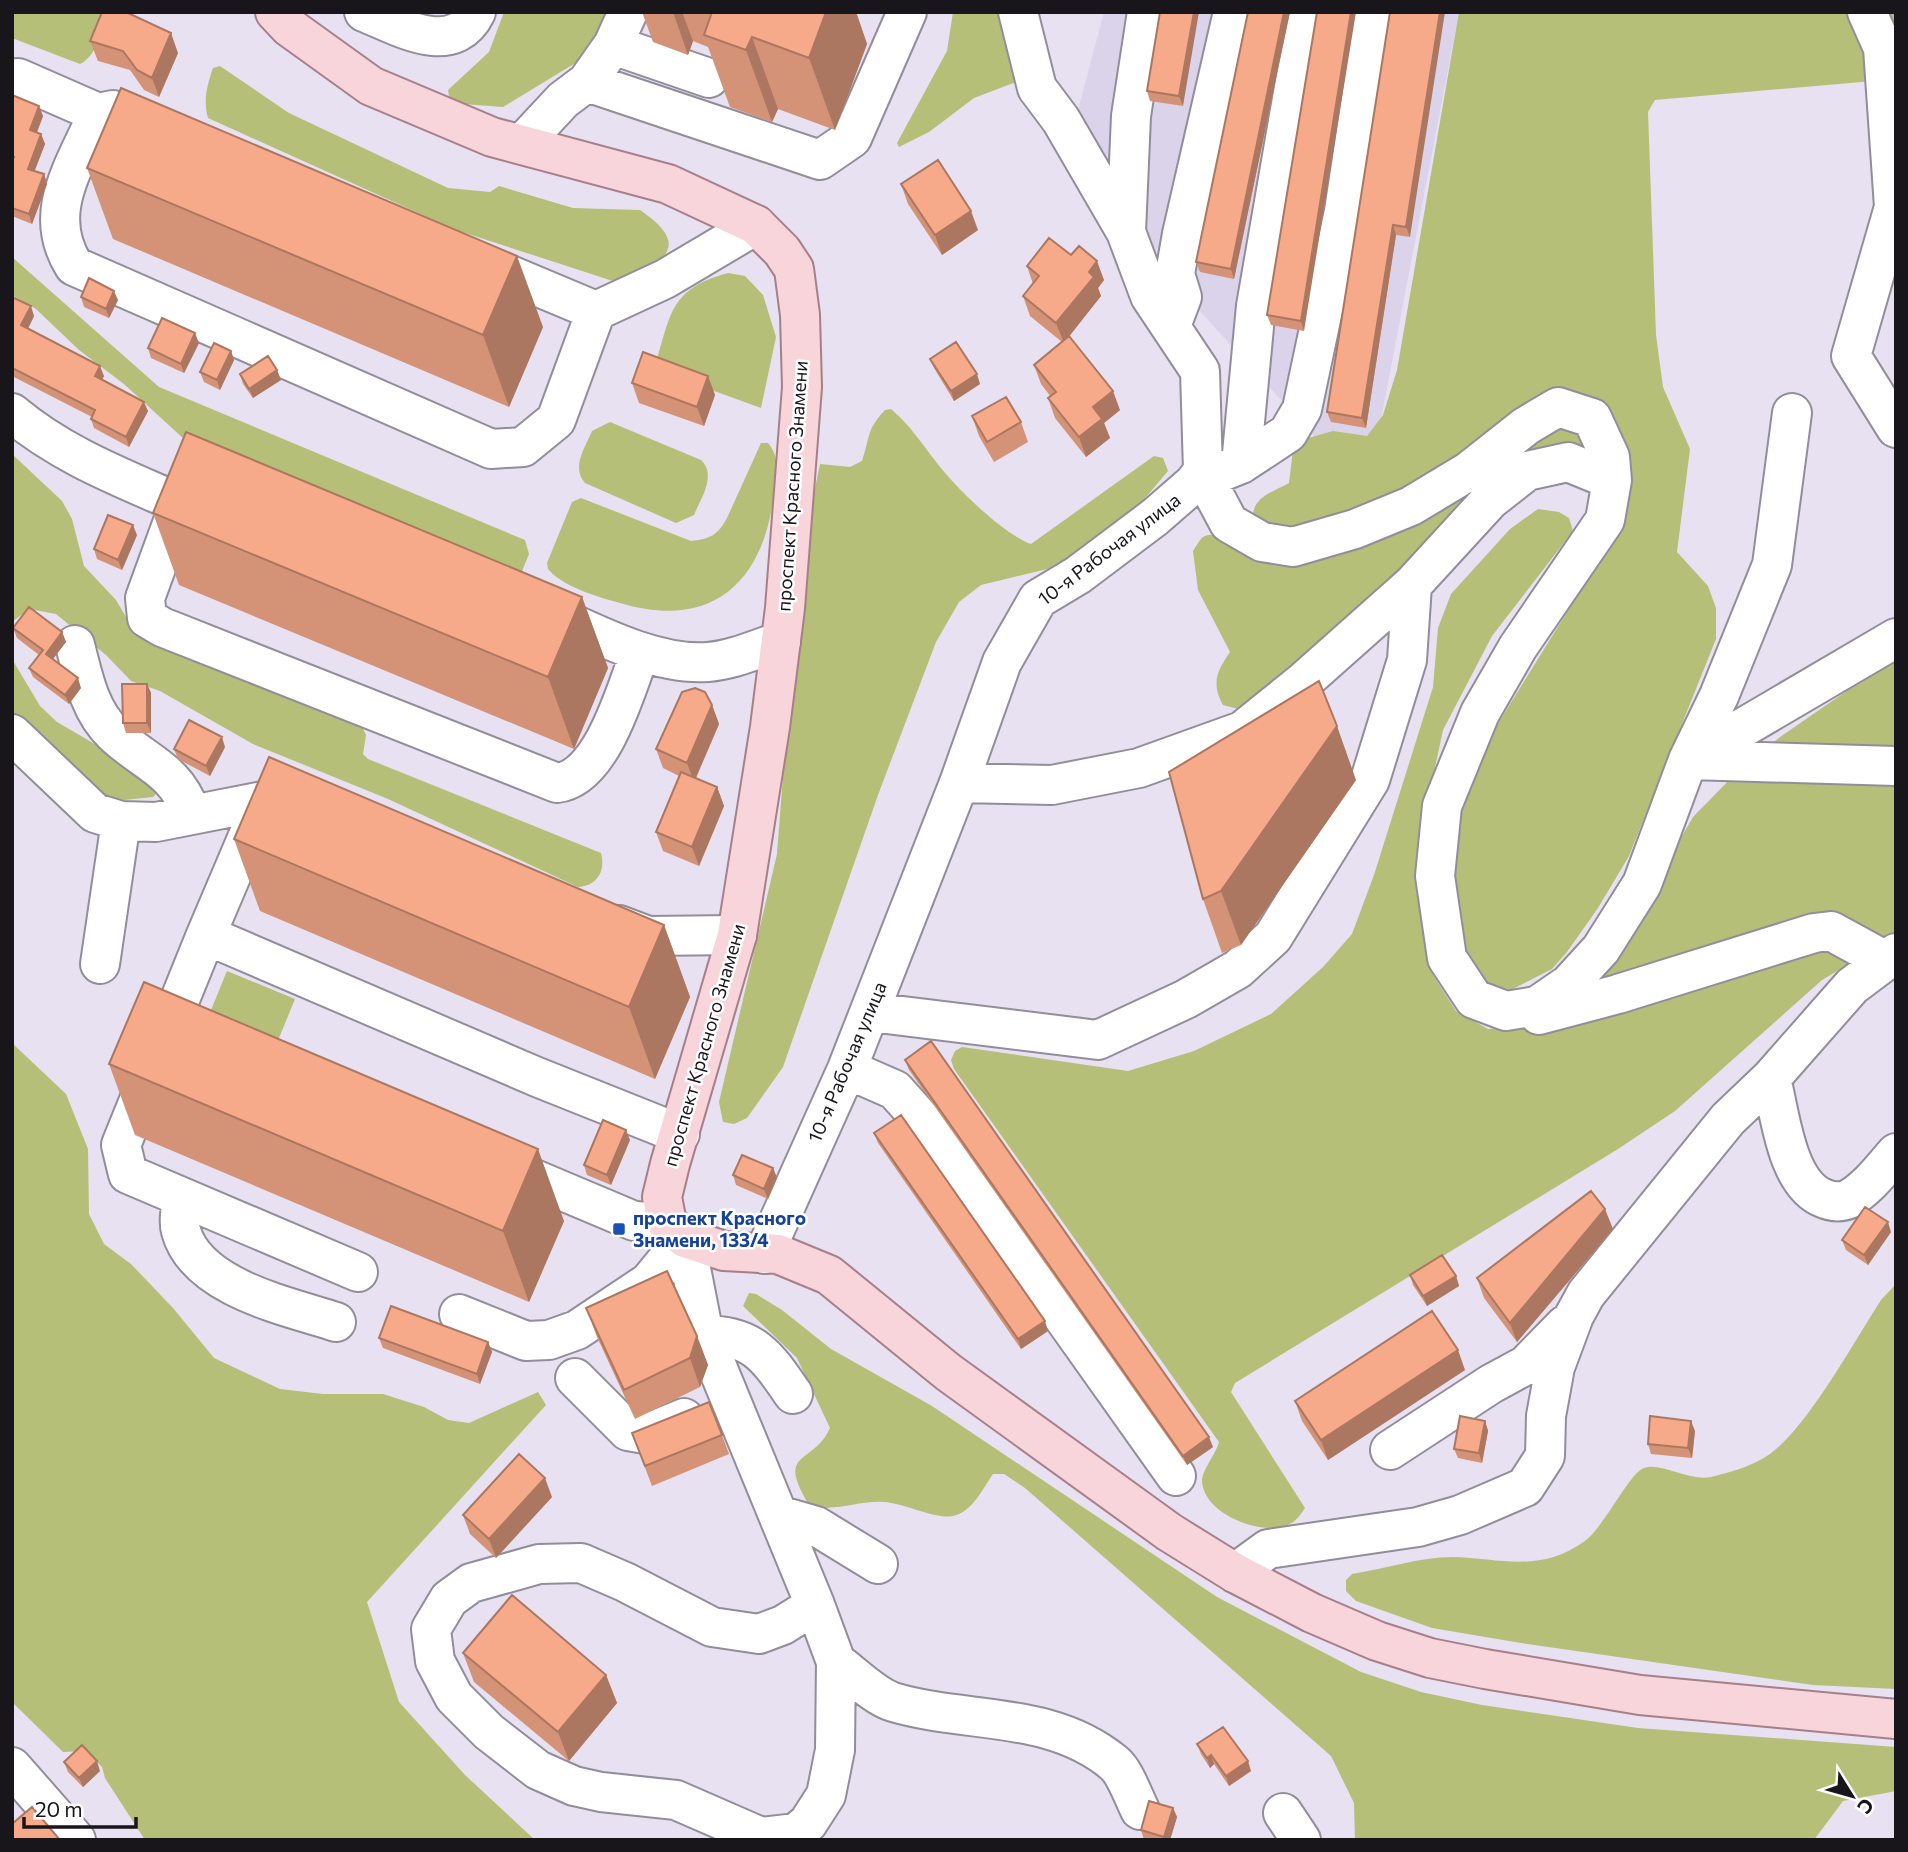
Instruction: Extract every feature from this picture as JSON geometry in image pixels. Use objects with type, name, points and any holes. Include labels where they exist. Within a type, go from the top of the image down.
[{"type":"main road","name":"проспект Красного Знамени","points":[[275,12],[289,27],[371,86],[459,125],[668,184],[755,225],[782,251],[794,269],[800,315],[802,387],[781,641],[737,934],[680,1134],[671,1219]]},
{"type":"main road","points":[[671,1219],[724,1251],[795,1259],[829,1275],[948,1372],[1170,1532],[1234,1573],[1366,1637],[1430,1658],[1640,1695],[1896,1719]]},
{"type":"street","points":[[364,12],[411,31],[444,38],[456,36],[477,12]]},
{"type":"street","points":[[587,82],[820,160],[852,138],[907,12]]},
{"type":"street","name":"10-я Рабочая улица","points":[[764,1254],[870,1013],[959,783],[1002,662],[1038,599],[1078,575],[1200,481],[1203,471],[1200,371],[1150,296],[1126,232],[1060,120],[1037,88],[1018,12]]},
{"type":"street","points":[[1126,232],[1131,116],[1147,12]]},
{"type":"street","points":[[1171,326],[1182,297],[1175,274],[1182,234],[1233,12]]},
{"type":"street","points":[[1241,464],[1256,306],[1307,12]]},
{"type":"street","points":[[1234,1573],[1268,1549],[1418,1527],[1460,1515],[1525,1487],[1545,1456],[1546,1416],[1555,1367],[1574,1316],[1586,1294],[1653,1208],[1728,1119],[1771,1078],[1852,986],[1890,957],[1831,931],[1814,933],[1618,994],[1536,1016],[1506,1011],[1474,999],[1447,958],[1435,876],[1442,806],[1480,713],[1518,647],[1605,520],[1612,480],[1610,457],[1592,418],[1558,407],[1526,426],[1469,471],[1411,506],[1355,529],[1293,547],[1262,542],[1229,523],[1200,481],[1241,464],[1288,433],[1303,409],[1344,211],[1374,12]]},
{"type":"street","points":[[1867,12],[1883,48],[1894,207],[1851,356],[1896,428]]},
{"type":"street","points":[[522,144],[563,100],[587,82],[621,29],[709,78]]},
{"type":"street","points":[[18,79],[98,113],[113,110],[192,142]]},
{"type":"street","points":[[98,113],[60,202],[58,229],[63,249],[74,266],[491,449],[523,447],[556,419],[596,311],[665,279],[755,225]]},
{"type":"street","points":[[441,246],[596,311]]},
{"type":"street","points":[[12,413],[41,438],[76,458],[179,503]]},
{"type":"street","points":[[1506,1011],[1537,1006],[1570,984],[1601,948],[1642,884],[1688,760],[1719,696],[1772,565],[1792,413]]},
{"type":"street","points":[[959,783],[1052,785],[1139,768],[1242,731],[1304,681],[1412,585],[1490,500],[1527,471],[1568,463],[1612,480]]},
{"type":"street","points":[[212,470],[198,471],[188,480],[145,598],[147,618],[162,627],[557,783],[570,782],[580,776],[596,758],[640,652]]},
{"type":"street","points":[[870,1013],[1098,1040],[1186,999],[1238,969],[1273,937],[1370,780],[1407,660],[1412,585]]},
{"type":"street","points":[[510,596],[640,652],[707,663],[749,653],[781,641]]},
{"type":"street","points":[[1688,760],[1896,638]]},
{"type":"street","points":[[75,645],[89,698],[113,733],[167,773],[184,792],[191,813]]},
{"type":"street","points":[[12,733],[95,813],[121,821],[156,822],[279,796],[301,796]]},
{"type":"street","points":[[1688,760],[1896,766]]},
{"type":"street","points":[[264,801],[206,936],[183,1032],[121,1145],[128,1174],[358,1272]]},
{"type":"street","points":[[100,964],[121,821]]},
{"type":"street","points":[[580,910],[648,936],[737,934]]},
{"type":"street","points":[[206,936],[537,1077],[680,1134]]},
{"type":"street","points":[[847,1069],[895,1090],[928,1128],[1176,1476]]},
{"type":"street","points":[[1771,1078],[1795,1172],[1805,1187],[1816,1195],[1833,1202],[1846,1200],[1861,1191],[1896,1153]]},
{"type":"street","points":[[464,1150],[634,1221],[671,1219]]},
{"type":"street","points":[[181,1198],[180,1230],[193,1254],[208,1269],[225,1282],[254,1295],[336,1322]]},
{"type":"street","points":[[459,1314],[526,1341],[549,1340],[577,1330],[649,1282],[671,1219]]},
{"type":"street","points":[[671,1219],[704,1335],[815,1605],[836,1662],[835,1750],[826,1795],[798,1837],[761,1837],[676,1800],[601,1792],[574,1786],[538,1770],[489,1732],[454,1697],[435,1661],[432,1629],[449,1599],[471,1583],[539,1564],[581,1563],[712,1627],[759,1634],[783,1625],[815,1605]]},
{"type":"street","points":[[1390,1450],[1491,1384],[1526,1365],[1574,1316]]},
{"type":"street","points":[[704,1335],[727,1335],[766,1355],[793,1394]]},
{"type":"street","points":[[575,1378],[628,1430],[645,1434],[731,1398]]},
{"type":"street","points":[[778,1515],[816,1526],[878,1564]]},
{"type":"street","points":[[836,1662],[890,1701],[940,1711],[1006,1718],[1067,1736],[1115,1764],[1140,1810]]},
{"type":"street","points":[[12,1767],[34,1818],[76,1840]]},
{"type":"shaded area","points":[[1104,12],[1459,12],[1377,440],[1325,448],[1176,285],[1077,114]]},
{"type":"green space","points":[[12,12],[107,12],[95,49],[80,64],[12,38]]},
{"type":"green space","points":[[504,12],[615,12],[600,37],[577,62],[503,107],[450,103],[448,90],[489,52]]},
{"type":"green space","points":[[953,12],[1008,12],[1021,80],[974,98],[929,132],[899,147],[897,143],[947,51]]},
{"type":"green space","points":[[1459,12],[1896,12],[1896,79],[1655,100],[1648,112],[1656,335],[1663,387],[1690,449],[1677,552],[1708,586],[1716,608],[1716,639],[1629,856],[1598,908],[1567,952],[1552,969],[1511,990],[1477,980],[1458,941],[1454,871],[1462,812],[1486,743],[1619,528],[1625,485],[1552,391],[1517,409],[1454,461],[1403,494],[1290,529],[1272,529],[1253,518],[1260,500],[1289,483],[1294,442],[1333,431],[1367,436],[1383,415],[1397,370]]},
{"type":"green space","points":[[220,66],[289,113],[448,188],[490,192],[499,186],[573,208],[640,210],[666,235],[669,245],[666,254],[647,269],[619,283],[456,230],[208,118],[207,87],[213,68]]},
{"type":"green space","points":[[12,257],[159,387],[525,540],[529,554],[520,576],[185,440],[124,384],[79,350],[36,309],[12,295]]},
{"type":"green space","points":[[728,273],[745,276],[763,295],[776,337],[761,408],[654,369],[669,320],[683,296],[694,287]]},
{"type":"green space","points":[[891,409],[967,497],[1007,530],[1031,544],[1154,456],[1163,458],[1168,471],[1130,516],[1091,545],[1047,569],[981,585],[959,602],[936,642],[878,795],[783,1067],[747,1118],[734,1124],[723,1122],[719,1102],[777,854],[799,567],[820,464],[850,467],[862,461],[869,434],[875,423],[885,410]]},
{"type":"green space","points":[[610,422],[701,460],[706,466],[708,480],[694,515],[676,523],[585,483],[579,471],[583,451],[592,431]]},
{"type":"green space","points":[[1554,422],[1587,436],[1583,446],[1242,710],[1223,705],[1217,690],[1217,677],[1230,652],[1198,590],[1193,551],[1203,537],[1218,535],[1227,538],[1270,560]]},
{"type":"green space","points":[[761,443],[768,443],[772,449],[777,467],[768,526],[758,553],[744,576],[727,593],[705,604],[680,610],[652,610],[581,590],[562,581],[548,569],[547,563],[572,502],[581,498],[691,541],[713,535],[727,518]]},
{"type":"green space","points":[[12,454],[62,501],[72,519],[84,566],[116,600],[129,622],[362,727],[366,735],[363,754],[368,759],[601,853],[601,871],[595,881],[578,887],[388,799],[253,744],[160,691],[131,681],[106,655],[56,614],[29,609],[12,622]]},
{"type":"green space","points":[[1538,509],[1559,512],[1569,518],[1573,531],[1492,636],[1443,730],[1416,857],[1417,886],[1427,958],[1433,975],[1456,1011],[1488,1029],[1539,1025],[1614,954],[1693,817],[1734,775],[1780,737],[1896,657],[1896,936],[1822,980],[1675,1111],[1618,1149],[1235,1383],[1231,1392],[1305,1508],[1297,1519],[1279,1527],[1266,1528],[1237,1521],[1213,1504],[1205,1493],[1202,1481],[1219,1442],[954,1069],[951,1060],[955,1051],[962,1047],[1128,1071],[1194,1051],[1271,1014],[1323,967],[1352,934],[1374,875],[1433,687],[1438,628],[1451,594],[1510,529]]},
{"type":"green space","points":[[12,659],[40,706],[57,722],[105,750],[153,787],[156,794],[153,797],[124,800],[94,795],[12,728]]},
{"type":"green space","points":[[227,971],[295,999],[272,1055],[204,1027]]},
{"type":"green space","points":[[12,1043],[66,1094],[88,1149],[89,1214],[104,1244],[131,1264],[173,1308],[214,1358],[280,1389],[323,1394],[383,1394],[424,1407],[448,1420],[469,1423],[538,1392],[546,1405],[367,1602],[399,1702],[465,1775],[535,1840],[145,1840],[105,1778],[102,1767],[86,1751],[63,1752],[12,1702]]},
{"type":"green space","points":[[1896,1284],[1896,1689],[1813,1685],[1432,1628],[1356,1601],[1346,1591],[1346,1580],[1352,1574],[1427,1559],[1452,1557],[1520,1562],[1551,1558],[1585,1541],[1632,1479],[1644,1468],[1659,1468],[1703,1478],[1734,1471],[1763,1458],[1785,1441],[1800,1424],[1830,1382],[1881,1300]]},
{"type":"green space","points":[[749,1293],[756,1294],[782,1310],[831,1349],[932,1406],[1217,1597],[1361,1672],[1421,1692],[1482,1705],[1638,1728],[1896,1747],[1896,1791],[1843,1801],[1814,1840],[1355,1840],[1354,1803],[1331,1756],[1025,1488],[1004,1474],[993,1474],[971,1505],[953,1516],[938,1516],[884,1502],[828,1508],[809,1505],[799,1487],[796,1466],[823,1440],[830,1428],[797,1358],[743,1306]]},
{"type":"building","points":[[102,12],[126,12],[171,33],[152,78],[137,70],[123,51],[90,41]]},
{"type":"building","points":[[712,12],[826,12],[809,58],[752,37],[746,50],[704,35]]},
{"type":"building","points":[[1160,12],[1194,12],[1179,96],[1147,91]]},
{"type":"building","points":[[1248,12],[1284,12],[1231,269],[1196,262]]},
{"type":"building","points":[[1317,12],[1351,12],[1301,321],[1267,315]]},
{"type":"building","points":[[1390,12],[1440,12],[1406,227],[1393,225],[1362,418],[1327,412]]},
{"type":"building","points":[[121,88],[517,256],[483,335],[87,168]]},
{"type":"building","points":[[12,95],[39,106],[30,130],[41,134],[28,169],[44,174],[29,214],[12,208]]},
{"type":"building","points":[[938,160],[971,211],[935,235],[901,184]]},
{"type":"building","points":[[1049,238],[1071,255],[1079,246],[1097,261],[1089,272],[1094,277],[1056,323],[1023,296],[1039,276],[1027,266]]},
{"type":"building","points":[[89,278],[114,291],[106,309],[81,297]]},
{"type":"building","points":[[12,297],[31,306],[21,325],[100,366],[95,376],[144,402],[126,437],[91,419],[95,410],[12,368]]},
{"type":"building","points":[[162,318],[195,333],[181,364],[148,348]]},
{"type":"building","points":[[1069,336],[1113,391],[1093,407],[1102,419],[1079,437],[1048,398],[1056,392],[1034,365]]},
{"type":"building","points":[[956,342],[977,374],[951,391],[930,359]]},
{"type":"building","points":[[214,343],[231,351],[217,380],[200,372]]},
{"type":"building","points":[[643,352],[708,376],[697,407],[632,383]]},
{"type":"building","points":[[268,356],[277,370],[249,389],[240,374]]},
{"type":"building","points":[[1006,397],[1021,422],[987,442],[972,416]]},
{"type":"building","points":[[186,432],[582,597],[548,677],[153,513]]},
{"type":"building","points":[[108,515],[133,525],[118,560],[94,549]]},
{"type":"building","points":[[29,607],[62,632],[46,654],[78,678],[65,695],[29,668],[43,650],[13,628]]},
{"type":"building","points":[[1319,681],[1337,726],[1221,891],[1203,899],[1169,772]]},
{"type":"building","points":[[122,684],[147,684],[147,723],[123,723]]},
{"type":"building","points":[[695,688],[705,692],[712,705],[687,763],[656,749],[682,692]]},
{"type":"building","points":[[189,720],[222,737],[206,766],[174,749]]},
{"type":"building","points":[[269,757],[664,925],[629,1007],[234,839]]},
{"type":"building","points":[[681,772],[717,787],[692,847],[656,832]]},
{"type":"building","points":[[144,982],[538,1149],[503,1231],[109,1064]]},
{"type":"building","points":[[931,1041],[1209,1437],[1183,1456],[905,1060]]},
{"type":"building","points":[[901,1115],[1045,1321],[1018,1339],[874,1133]]},
{"type":"building","points":[[603,1120],[626,1130],[607,1175],[584,1165]]},
{"type":"building","points":[[742,1155],[773,1168],[764,1189],[733,1175]]},
{"type":"building","points":[[1591,1191],[1605,1209],[1510,1323],[1477,1278]]},
{"type":"building","points":[[1865,1207],[1888,1222],[1864,1255],[1842,1240]]},
{"type":"building","points":[[1442,1255],[1456,1276],[1423,1296],[1410,1275]]},
{"type":"building","points":[[667,1271],[697,1336],[690,1358],[624,1390],[586,1308]]},
{"type":"building","points":[[391,1306],[488,1342],[477,1374],[379,1338]]},
{"type":"building","points":[[1432,1311],[1458,1350],[1321,1440],[1295,1401]]},
{"type":"building","points":[[709,1402],[722,1435],[645,1466],[632,1433]]},
{"type":"building","points":[[1460,1416],[1485,1421],[1479,1453],[1454,1449]]},
{"type":"building","points":[[1650,1416],[1691,1421],[1688,1448],[1648,1444]]},
{"type":"building","points":[[519,1454],[545,1478],[489,1539],[463,1515]]},
{"type":"building","points":[[512,1595],[606,1675],[558,1732],[463,1653]]},
{"type":"building","points":[[1223,1727],[1248,1761],[1226,1776],[1211,1755],[1207,1758],[1197,1744]]},
{"type":"building","points":[[82,1745],[97,1761],[79,1778],[64,1762]]},
{"type":"building","points":[[1149,1801],[1173,1808],[1164,1837],[1141,1830]]},
{"type":"building","points":[[32,1807],[60,1840],[12,1840],[12,1824]]},
{"type":"place","name":"проспект Красного Знамени, 133/4","points":[[619,1229]]}]
